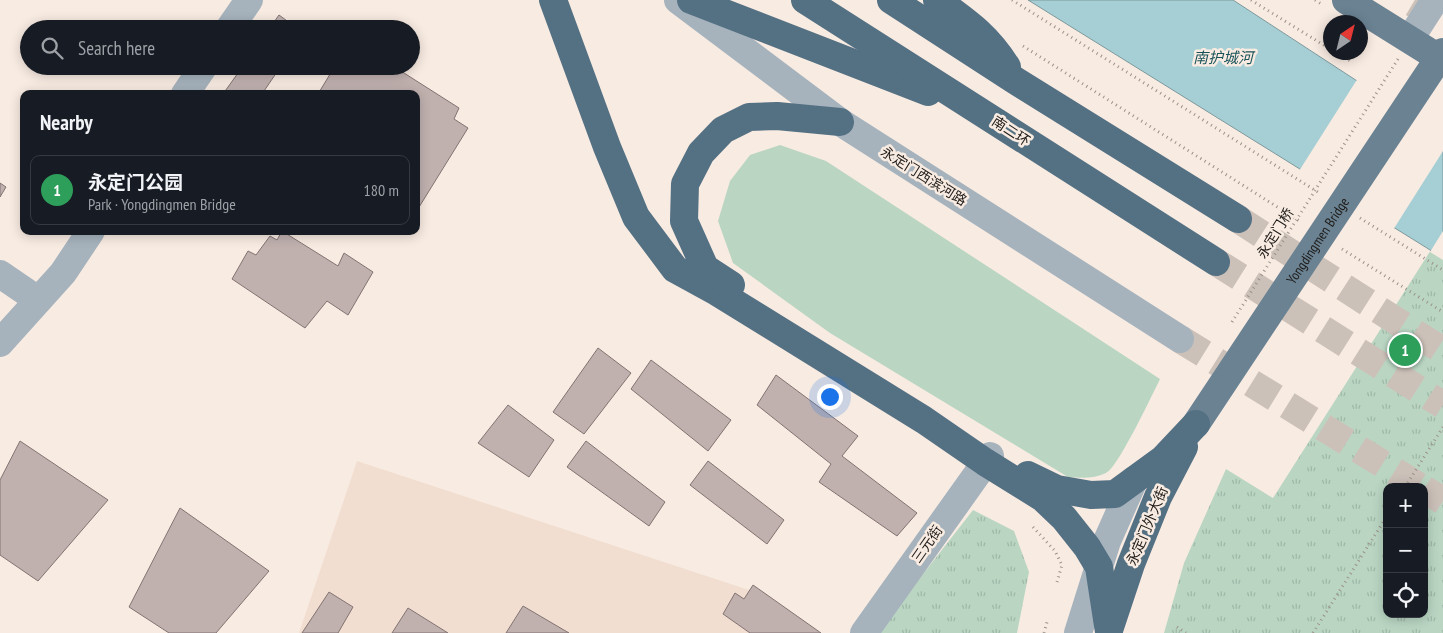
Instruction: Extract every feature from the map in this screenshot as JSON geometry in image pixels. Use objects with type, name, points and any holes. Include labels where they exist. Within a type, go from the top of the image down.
[{"type":"highway","points":[[553,0],[607,147],[636,217],[675,269],[717,292],[988,459],[1057,489],[1087,494],[1115,494],[1163,459],[1196,424]]},
{"type":"highway","points":[[691,0],[986,115]]},
{"type":"highway","name":"南二环","points":[[805,0],[1216,262]]},
{"type":"highway","points":[[891,0],[1016,81],[1238,219]]},
{"type":"highway","points":[[937,0],[976,28],[996,49],[1016,81]]},
{"type":"highway","points":[[840,122],[777,116],[749,117],[723,130],[701,153],[685,184],[684,221],[705,268],[1043,498],[1064,518],[1082,540],[1099,567],[1109,632]]},
{"type":"highway","name":"永定门外大街","points":[[1109,632],[1131,564],[1158,497],[1196,424]]},
{"type":"main road","points":[[1335,3],[1441,55]]},
{"type":"main road","name":"Yongdingmen Bridge","points":[[1196,424],[1441,55]]},
{"type":"street","points":[[235,20],[249,0]]},
{"type":"street","name":"永定门西滨河路","points":[[678,0],[840,122],[1180,339]]},
{"type":"street","points":[[1410,39],[1419,1]]},
{"type":"street","points":[[188,90],[198,75]]},
{"type":"street","points":[[0,344],[63,273],[88,235]]},
{"type":"street","points":[[0,274],[38,300]]},
{"type":"street","name":"三元街","points":[[864,633],[988,459]]},
{"type":"street","points":[[1078,633],[1108,541],[1134,480]]},
{"type":"path","points":[[1012,0],[1325,196]]},
{"type":"path","points":[[1251,0],[1323,45]]},
{"type":"path","points":[[1315,0],[1335,3]]},
{"type":"path","points":[[1015,41],[1308,227]]},
{"type":"path","name":"永定门桥","points":[[1229,327],[1393,67]]},
{"type":"path","points":[[1358,217],[1443,270]]},
{"type":"path","points":[[1342,248],[1443,312]]},
{"type":"path","points":[[1408,483],[1443,427]]},
{"type":"path","points":[[1313,633],[1383,522]]},
{"type":"path","points":[[1033,527],[1055,551],[1062,565],[1057,582]]},
{"type":"path","points":[[1044,633],[1047,622]]},
{"type":"path","points":[[1177,627],[1186,633]]},
{"type":"shaded area","points":[[357,461],[755,592],[810,633],[299,633]]},
{"type":"green space","points":[[780,145],[826,161],[1160,379],[1126,445],[1111,468],[1106,473],[1097,476],[1083,478],[1068,477],[830,333],[733,263],[718,221],[730,181],[750,155]]},
{"type":"green space","points":[[1443,231],[1443,633],[1164,633],[1184,563],[1226,469],[1273,498]]},
{"type":"green space","points":[[973,510],[1014,531],[1029,572],[1017,633],[877,633]]},
{"type":"water","name":"南护城河","points":[[1028,0],[1233,0],[1443,137],[1443,258]]},
{"type":"pier","points":[[1358,78],[1443,134],[1443,151],[1393,230],[1299,171]]},
{"type":"pier","points":[[1443,231],[1443,260],[1430,252]]},
{"type":"building","points":[[279,15],[286,20],[275,20]]},
{"type":"building","points":[[237,75],[275,75],[265,90],[226,90]]},
{"type":"building","points":[[330,75],[407,75],[459,108],[454,119],[468,128],[420,206],[420,90],[320,90]]},
{"type":"building","points":[[0,183],[6,187],[0,197]]},
{"type":"building","points":[[280,235],[288,235],[338,266],[344,253],[373,272],[348,315],[327,301],[305,328],[232,279],[248,251],[256,255],[270,236],[277,240]]},
{"type":"building","points":[[598,348],[631,373],[584,434],[553,412]]},
{"type":"building","points":[[651,360],[731,420],[708,451],[631,389]]},
{"type":"building","points":[[776,375],[858,436],[842,456],[917,513],[897,536],[819,482],[831,464],[757,405]]},
{"type":"building","points":[[508,405],[554,440],[529,477],[478,443]]},
{"type":"building","points":[[20,441],[108,500],[38,581],[0,555],[0,480]]},
{"type":"building","points":[[586,441],[665,502],[649,526],[567,467]]},
{"type":"building","points":[[708,461],[784,520],[767,544],[690,485]]},
{"type":"building","points":[[180,508],[269,571],[216,633],[169,633],[129,607]]},
{"type":"building","points":[[753,585],[821,633],[750,633],[723,614],[735,593],[744,599]]},
{"type":"building","points":[[329,592],[353,607],[338,633],[302,633]]},
{"type":"building","points":[[523,606],[569,633],[506,633]]},
{"type":"building","points":[[408,608],[448,633],[392,633]]},
{"type":"tunnel","points":[[1413,3],[1443,21]]},
{"type":"tunnel","points":[[1238,219],[1443,351]]},
{"type":"tunnel","points":[[1216,262],[1443,405]]},
{"type":"tunnel","points":[[1180,339],[1414,483]]},
{"type":"tunnel","points":[[1428,492],[1443,501]]},
{"type":"place","name":"永定门公园","points":[[1405,350]]}]
